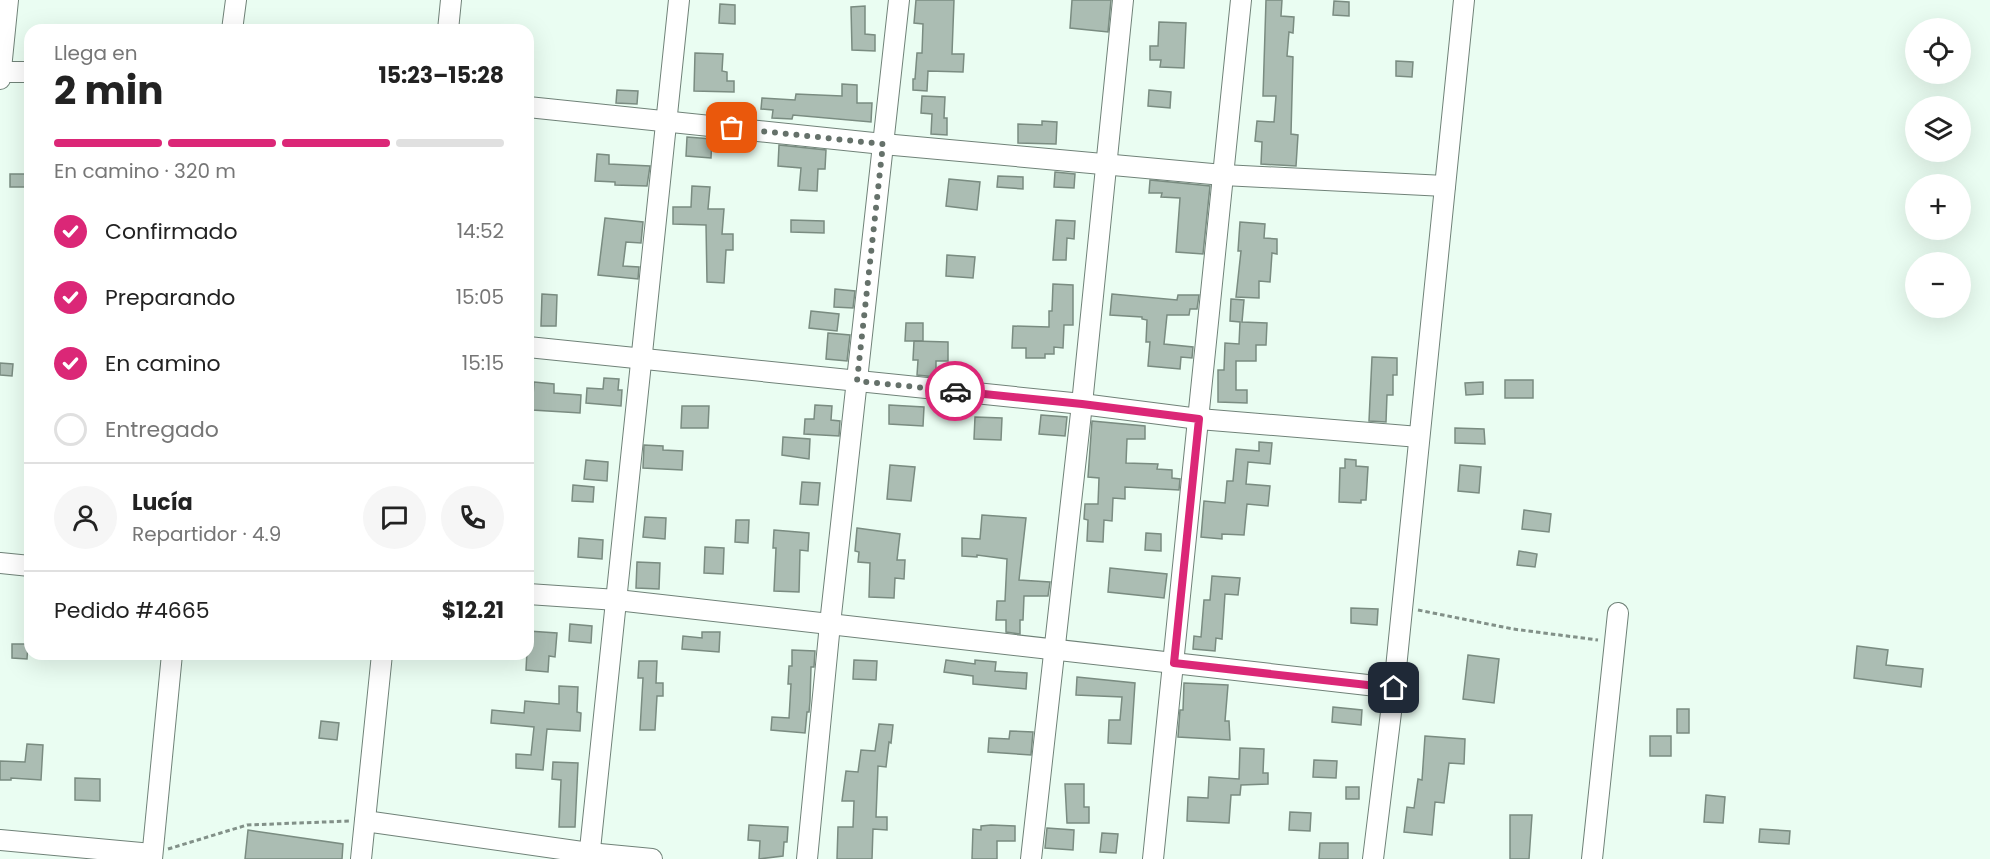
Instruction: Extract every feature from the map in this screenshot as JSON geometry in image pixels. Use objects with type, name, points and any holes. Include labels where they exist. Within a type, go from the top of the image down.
[{"type":"street","points":[[0,79],[8,0]]},
{"type":"street","points":[[233,24],[236,0]]},
{"type":"street","points":[[449,24],[451,0]]},
{"type":"street","points":[[589,856],[680,0]]},
{"type":"street","points":[[807,859],[830,624],[899,0]]},
{"type":"street","points":[[1031,859],[1082,404],[1123,0]]},
{"type":"street","points":[[1153,859],[1241,0]]},
{"type":"street","points":[[1373,859],[1394,688],[1464,0]]},
{"type":"street","points":[[0,72],[24,72]]},
{"type":"street","points":[[534,108],[883,144],[1223,175],[1445,186]]},
{"type":"street","points":[[534,348],[1082,404],[1199,419],[1419,437]]},
{"type":"street","points":[[0,563],[24,565]]},
{"type":"street","points":[[534,594],[617,600],[1394,688]]},
{"type":"street","points":[[1592,859],[1618,613]]},
{"type":"street","points":[[0,840],[152,857],[171,660]]},
{"type":"street","points":[[361,859],[381,660]]},
{"type":"street","points":[[365,820],[589,856],[652,859]]},
{"type":"path","points":[[1402,606],[1513,629],[1614,642]]},
{"type":"path","points":[[152,857],[247,825],[365,820]]},
{"type":"building","points":[[916,0],[954,0],[952,54],[964,54],[963,72],[928,71],[927,91],[913,90],[917,53],[922,53],[923,24],[914,23]]},
{"type":"building","points":[[1072,0],[1111,0],[1108,32],[1070,28]]},
{"type":"building","points":[[1266,0],[1282,0],[1281,16],[1294,17],[1293,33],[1289,32],[1287,56],[1293,57],[1291,134],[1298,135],[1296,166],[1261,164],[1262,142],[1255,141],[1257,121],[1274,122],[1276,96],[1263,96]]},
{"type":"building","points":[[1334,1],[1349,2],[1349,16],[1333,15]]},
{"type":"building","points":[[720,4],[735,5],[735,24],[719,23]]},
{"type":"building","points":[[865,6],[865,34],[875,35],[875,51],[852,50],[851,7]]},
{"type":"building","points":[[1159,22],[1186,23],[1184,68],[1160,67],[1161,60],[1150,60],[1150,46],[1158,46]]},
{"type":"building","points":[[695,53],[723,54],[722,71],[727,72],[727,81],[734,81],[734,92],[694,91]]},
{"type":"building","points":[[1396,61],[1413,62],[1412,77],[1396,76]]},
{"type":"building","points":[[842,84],[857,85],[857,103],[872,103],[871,122],[793,115],[792,119],[772,118],[773,110],[761,109],[762,98],[795,100],[796,94],[842,96]]},
{"type":"building","points":[[617,90],[638,91],[637,104],[616,103]]},
{"type":"building","points":[[1149,90],[1171,92],[1170,108],[1148,106]]},
{"type":"building","points":[[922,96],[945,97],[944,118],[947,118],[947,135],[931,134],[932,114],[921,113]]},
{"type":"building","points":[[1042,121],[1057,122],[1056,144],[1018,143],[1018,124],[1042,125]]},
{"type":"building","points":[[687,137],[712,139],[711,158],[686,156]]},
{"type":"building","points":[[779,145],[826,150],[825,169],[818,169],[817,191],[799,190],[801,168],[778,166]]},
{"type":"building","points":[[597,154],[609,155],[609,164],[650,166],[647,186],[615,185],[615,182],[595,181]]},
{"type":"building","points":[[1055,172],[1075,174],[1074,188],[1054,187]]},
{"type":"building","points":[[10,174],[24,174],[24,187],[10,187]]},
{"type":"building","points":[[998,176],[1023,177],[1023,189],[997,187]]},
{"type":"building","points":[[949,179],[980,182],[977,210],[946,206]]},
{"type":"building","points":[[1150,180],[1210,186],[1203,254],[1176,252],[1180,198],[1161,197],[1162,193],[1149,193]]},
{"type":"building","points":[[692,186],[710,187],[708,209],[724,209],[722,234],[733,234],[733,250],[726,250],[724,283],[707,282],[706,225],[673,224],[673,207],[691,207]]},
{"type":"building","points":[[605,218],[643,222],[641,243],[626,242],[623,266],[639,267],[638,279],[598,275]]},
{"type":"building","points":[[791,220],[824,221],[824,233],[791,232]]},
{"type":"building","points":[[1056,220],[1075,221],[1074,239],[1067,238],[1066,260],[1053,260]]},
{"type":"building","points":[[1240,222],[1265,224],[1264,238],[1277,239],[1277,254],[1272,253],[1270,282],[1259,281],[1259,298],[1236,297],[1241,251],[1238,251]]},
{"type":"building","points":[[947,255],[975,257],[973,278],[946,276]]},
{"type":"building","points":[[1053,284],[1073,285],[1073,325],[1064,325],[1063,348],[1054,347],[1054,354],[1045,354],[1045,358],[1026,358],[1026,348],[1012,348],[1013,326],[1049,327]]},
{"type":"building","points":[[835,289],[855,291],[853,308],[834,307]]},
{"type":"building","points":[[542,294],[557,295],[556,326],[541,326]]},
{"type":"building","points":[[1112,294],[1177,300],[1178,295],[1199,295],[1197,309],[1190,309],[1189,315],[1167,315],[1164,344],[1193,347],[1192,358],[1181,357],[1180,369],[1148,366],[1150,342],[1146,342],[1147,320],[1142,317],[1110,315]]},
{"type":"building","points":[[1231,299],[1244,300],[1242,322],[1267,323],[1266,345],[1256,345],[1256,361],[1236,361],[1236,390],[1247,390],[1247,403],[1218,402],[1218,370],[1224,370],[1225,343],[1239,344],[1240,322],[1230,321]]},
{"type":"building","points":[[811,311],[839,314],[837,331],[809,328]]},
{"type":"building","points":[[906,323],[923,323],[923,341],[905,341]]},
{"type":"building","points":[[828,333],[850,335],[847,361],[826,359]]},
{"type":"building","points":[[914,341],[948,342],[948,361],[936,361],[936,377],[917,375],[918,360],[913,360]]},
{"type":"building","points":[[1372,357],[1397,358],[1397,375],[1393,375],[1393,395],[1387,395],[1386,422],[1369,421]]},
{"type":"building","points":[[0,363],[13,364],[12,376],[0,375]]},
{"type":"building","points":[[604,378],[619,379],[618,390],[622,390],[621,406],[586,403],[587,388],[603,389]]},
{"type":"building","points":[[1505,380],[1533,380],[1533,398],[1505,398]]},
{"type":"building","points":[[534,382],[554,384],[554,393],[581,395],[580,413],[534,410]]},
{"type":"building","points":[[1483,382],[1483,394],[1466,395],[1465,383]]},
{"type":"building","points":[[815,405],[832,406],[831,420],[840,421],[839,436],[804,434],[805,419],[814,419]]},
{"type":"building","points":[[889,405],[924,407],[923,426],[889,424]]},
{"type":"building","points":[[682,406],[709,406],[708,428],[681,428]]},
{"type":"building","points":[[1041,415],[1067,417],[1065,436],[1039,434]]},
{"type":"building","points":[[975,417],[1002,418],[1001,440],[974,439]]},
{"type":"building","points":[[1092,421],[1145,426],[1145,439],[1127,439],[1126,463],[1158,464],[1157,469],[1172,470],[1172,478],[1180,479],[1179,490],[1125,487],[1125,499],[1113,498],[1112,521],[1104,520],[1103,542],[1087,541],[1088,520],[1084,519],[1085,504],[1098,504],[1099,478],[1088,477]]},
{"type":"building","points":[[1455,428],[1484,429],[1485,444],[1455,443]]},
{"type":"building","points":[[783,437],[810,439],[809,459],[782,455]]},
{"type":"building","points":[[1259,442],[1272,443],[1270,464],[1248,462],[1246,484],[1270,486],[1268,506],[1247,504],[1244,535],[1222,534],[1222,539],[1201,537],[1204,501],[1225,503],[1227,481],[1233,481],[1236,449],[1259,451]]},
{"type":"building","points":[[644,445],[663,446],[663,450],[683,451],[682,470],[643,468]]},
{"type":"building","points":[[1345,459],[1356,460],[1356,466],[1368,467],[1366,500],[1361,500],[1361,503],[1339,502],[1340,468],[1345,468]]},
{"type":"building","points":[[586,460],[608,462],[607,481],[584,479]]},
{"type":"building","points":[[890,465],[915,467],[911,501],[887,499]]},
{"type":"building","points":[[1460,465],[1481,467],[1479,493],[1458,491]]},
{"type":"building","points":[[802,482],[820,483],[818,505],[800,504]]},
{"type":"building","points":[[573,485],[594,487],[593,502],[572,501]]},
{"type":"building","points":[[1524,510],[1551,514],[1549,532],[1522,529]]},
{"type":"building","points":[[982,515],[1026,518],[1019,580],[1050,582],[1048,596],[1024,596],[1020,634],[1006,632],[1006,620],[996,620],[997,601],[1005,601],[1007,559],[977,555],[977,557],[962,556],[962,538],[980,539]]},
{"type":"building","points":[[645,517],[666,518],[665,539],[643,537]]},
{"type":"building","points":[[736,520],[749,520],[748,543],[735,542]]},
{"type":"building","points":[[857,528],[900,534],[897,560],[905,560],[904,579],[895,578],[894,598],[869,597],[870,563],[858,562],[859,552],[855,551]]},
{"type":"building","points":[[774,530],[809,533],[808,551],[800,550],[799,592],[774,591],[776,548],[773,548]]},
{"type":"building","points":[[1146,533],[1161,534],[1161,551],[1145,550]]},
{"type":"building","points":[[579,538],[603,540],[602,559],[578,557]]},
{"type":"building","points":[[705,547],[724,548],[723,574],[704,573]]},
{"type":"building","points":[[1519,551],[1537,554],[1535,567],[1517,565]]},
{"type":"building","points":[[637,562],[660,563],[659,589],[636,588]]},
{"type":"building","points":[[1110,568],[1167,574],[1164,598],[1108,592]]},
{"type":"building","points":[[1212,576],[1240,578],[1238,595],[1225,594],[1222,639],[1216,638],[1215,651],[1193,649],[1194,636],[1201,637],[1204,600],[1210,600]]},
{"type":"building","points":[[1351,608],[1378,609],[1377,625],[1351,623]]},
{"type":"building","points":[[570,624],[592,626],[591,643],[569,641]]},
{"type":"building","points":[[534,631],[557,633],[555,657],[549,656],[548,672],[526,670],[527,660],[534,660]]},
{"type":"building","points":[[702,632],[720,632],[719,652],[682,649],[683,636],[702,638]]},
{"type":"building","points":[[12,644],[24,644],[24,659],[12,658]]},
{"type":"building","points":[[1857,646],[1888,650],[1886,665],[1923,669],[1921,687],[1854,678]]},
{"type":"building","points":[[792,650],[815,651],[814,667],[811,667],[809,712],[807,712],[805,733],[771,730],[772,717],[789,718],[791,684],[788,684],[789,666],[792,666]]},
{"type":"building","points":[[1468,655],[1499,659],[1494,703],[1463,699]]},
{"type":"building","points":[[854,660],[877,661],[876,680],[853,679]]},
{"type":"building","points":[[946,660],[975,664],[975,660],[996,662],[995,671],[1027,673],[1026,689],[973,684],[973,676],[944,672]]},
{"type":"building","points":[[639,661],[657,661],[656,683],[663,683],[663,696],[657,696],[655,730],[640,730],[643,678],[638,678]]},
{"type":"building","points":[[1077,677],[1135,683],[1131,744],[1108,743],[1109,720],[1120,720],[1122,697],[1076,695]]},
{"type":"building","points":[[1184,683],[1228,685],[1225,721],[1229,721],[1230,740],[1178,737],[1180,710],[1183,710]]},
{"type":"building","points":[[559,686],[578,687],[577,712],[581,713],[580,731],[547,729],[543,770],[516,768],[516,754],[531,755],[534,727],[491,723],[492,710],[524,713],[525,701],[559,704]]},
{"type":"building","points":[[1333,707],[1362,710],[1361,725],[1332,722]]},
{"type":"building","points":[[1677,709],[1689,709],[1689,733],[1677,733]]},
{"type":"building","points":[[321,721],[339,723],[337,740],[319,738]]},
{"type":"building","points":[[879,724],[893,725],[886,767],[878,766],[876,817],[887,817],[887,830],[873,829],[872,859],[837,859],[838,827],[853,827],[854,801],[842,801],[846,771],[858,772],[861,750],[875,751]]},
{"type":"building","points":[[1010,731],[1033,732],[1031,755],[988,752],[989,738],[1009,739]]},
{"type":"building","points":[[1425,736],[1465,739],[1464,764],[1449,763],[1444,803],[1435,802],[1432,835],[1404,832],[1407,807],[1414,808],[1418,779],[1422,780]]},
{"type":"building","points":[[1650,736],[1671,736],[1671,756],[1650,756]]},
{"type":"building","points":[[27,744],[43,745],[41,780],[11,778],[11,780],[0,780],[0,761],[25,762]]},
{"type":"building","points":[[1240,748],[1264,749],[1263,773],[1268,773],[1268,784],[1241,785],[1240,795],[1231,795],[1229,823],[1187,821],[1188,797],[1208,798],[1209,777],[1239,779]]},
{"type":"building","points":[[1314,760],[1337,761],[1336,778],[1313,777]]},
{"type":"building","points":[[553,762],[578,763],[575,827],[559,827],[561,780],[552,779]]},
{"type":"building","points":[[75,778],[100,779],[100,801],[75,800]]},
{"type":"building","points":[[1065,784],[1084,784],[1084,807],[1089,807],[1089,823],[1067,823]]},
{"type":"building","points":[[1346,787],[1359,787],[1359,799],[1346,799]]},
{"type":"building","points":[[1706,795],[1725,797],[1723,823],[1704,822]]},
{"type":"building","points":[[1290,812],[1311,813],[1310,831],[1289,830]]},
{"type":"building","points":[[1510,815],[1532,815],[1529,859],[1510,859]]},
{"type":"building","points":[[749,825],[788,827],[783,856],[759,859],[760,841],[748,840]]},
{"type":"building","points":[[981,826],[1015,826],[1015,841],[997,841],[997,859],[972,859],[973,829],[981,830]]},
{"type":"building","points":[[1047,828],[1074,830],[1073,850],[1045,848]]},
{"type":"building","points":[[1760,829],[1790,831],[1789,844],[1759,842]]},
{"type":"building","points":[[248,830],[343,844],[342,859],[245,859]]},
{"type":"building","points":[[1102,833],[1118,834],[1116,853],[1100,852]]},
{"type":"building","points":[[1320,843],[1348,843],[1348,859],[1319,859]]},
{"type":"way so far","points":[[732,128],[883,144],[857,381],[955,391]]},
{"type":"route","points":[[955,391],[1199,419],[1174,663],[1394,688]]}]
